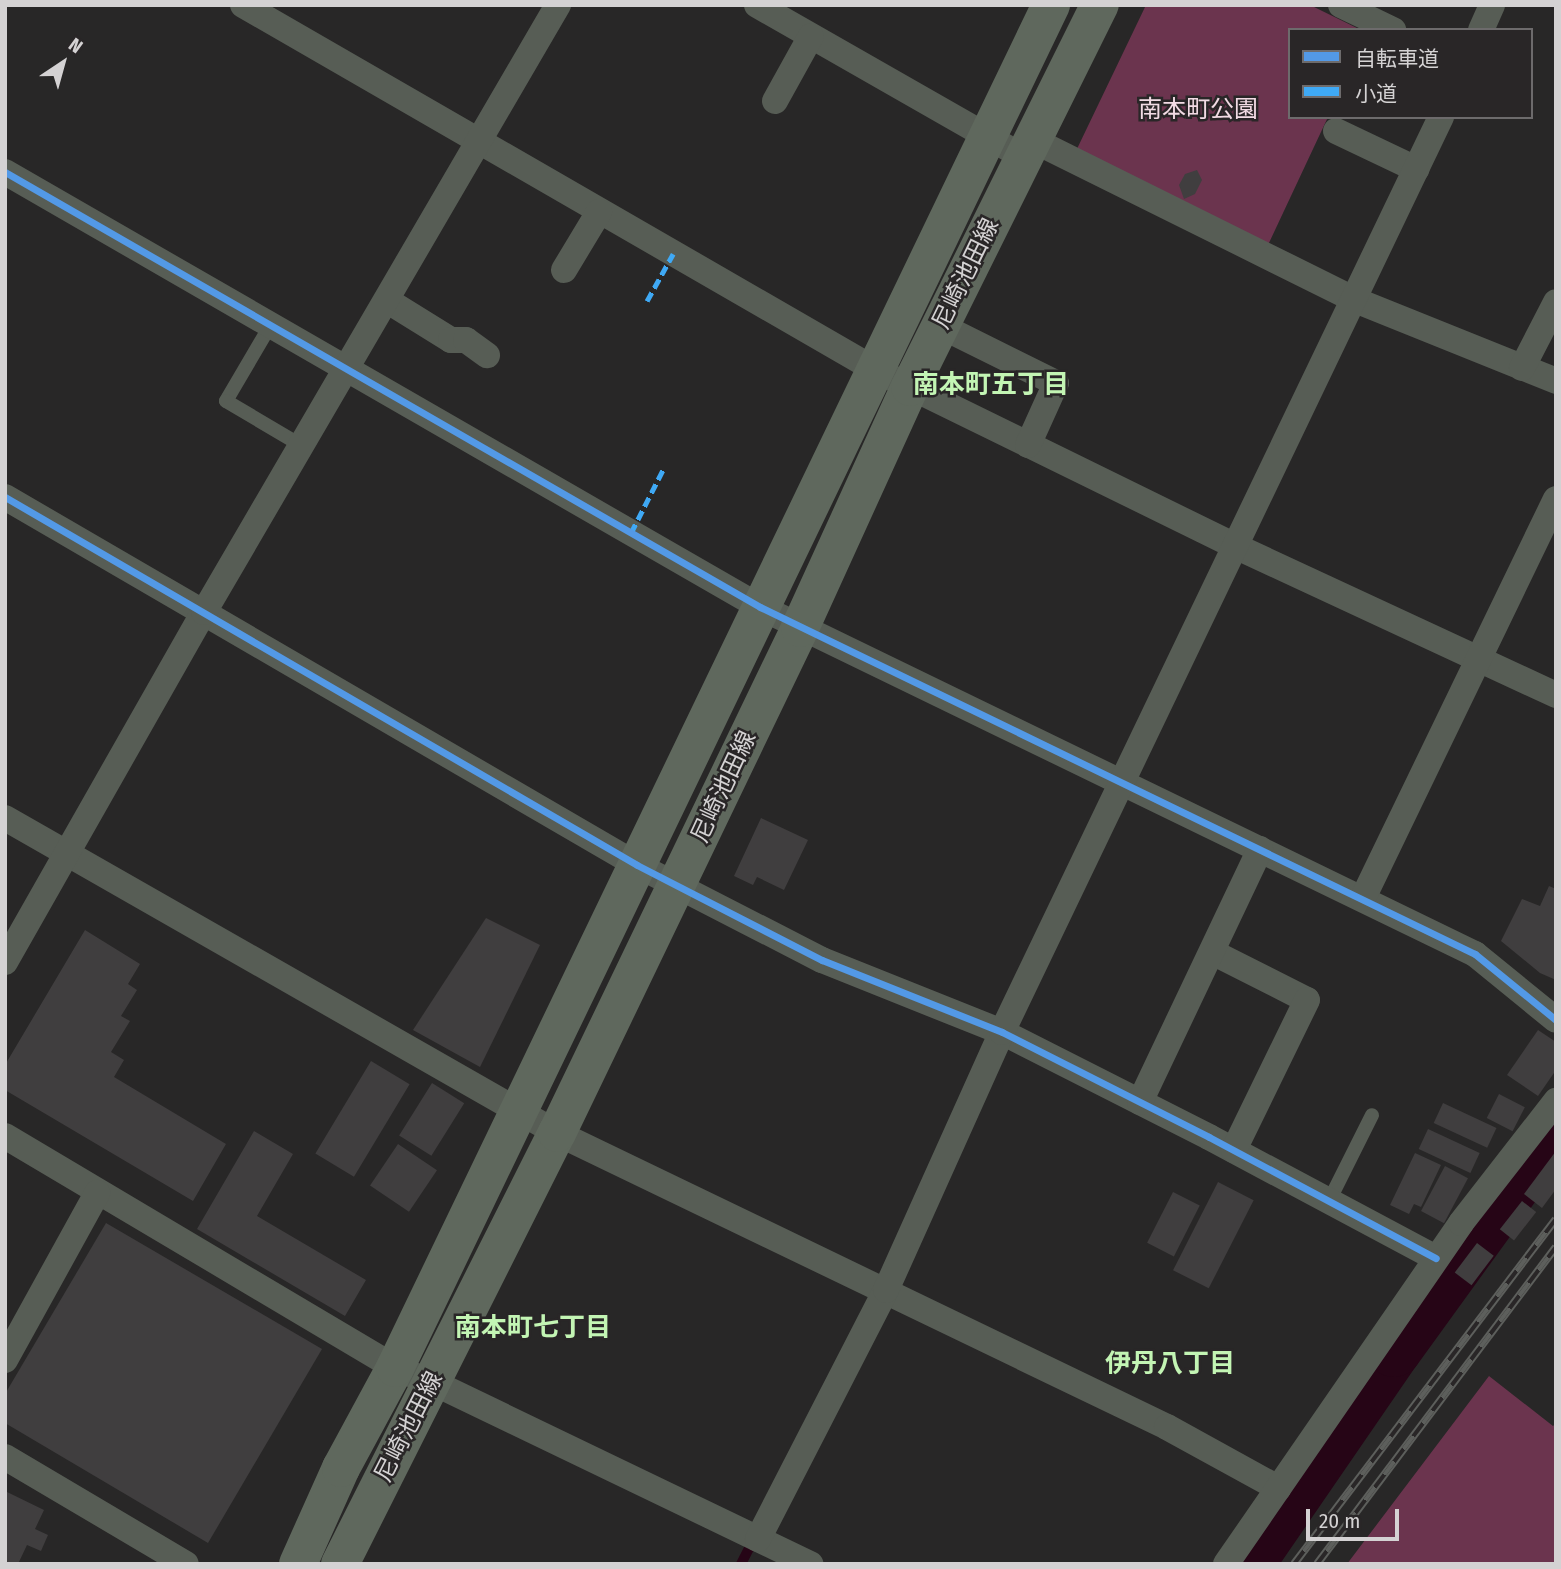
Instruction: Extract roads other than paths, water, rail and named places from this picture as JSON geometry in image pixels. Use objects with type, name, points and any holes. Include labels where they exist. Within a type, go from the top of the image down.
[{"type":"main road","name":"尼崎池田線","points":[[298,1564],[341,1468],[395,1368],[1051,5]]},
{"type":"main road","name":"尼崎池田線","points":[[340,1564],[557,1133],[800,628],[910,387],[1100,5]]},
{"type":"street","points":[[243,5],[876,370],[1235,546],[1556,695]]},
{"type":"street","points":[[5,962],[204,612],[388,301],[558,5]]},
{"type":"street","points":[[757,5],[987,137],[1028,149],[1355,300],[1556,381]]},
{"type":"street","points":[[1342,5],[1390,20]]},
{"type":"street","points":[[1482,28],[1492,5]]},
{"type":"street","points":[[775,101],[811,36]]},
{"type":"street","points":[[758,1539],[886,1290],[1002,1032],[1120,782],[1355,300],[1440,119]]},
{"type":"street","points":[[1336,131],[1416,169]]},
{"type":"street","points":[[5,172],[760,607],[1475,954],[1556,1020]]},
{"type":"street","points":[[564,270],[599,212]]},
{"type":"street","points":[[388,301],[451,340],[466,340],[487,355]]},
{"type":"street","points":[[1522,368],[1556,302]]},
{"type":"street","points":[[941,326],[1056,383],[1028,445]]},
{"type":"street","points":[[5,497],[637,864],[822,960],[1002,1032],[1234,1150],[1436,1258]]},
{"type":"street","points":[[1363,898],[1556,499]]},
{"type":"street","points":[[5,818],[557,1133],[1167,1427],[1278,1488]]},
{"type":"street","points":[[1140,1102],[1260,849]]},
{"type":"street","points":[[1212,952],[1307,1000],[1234,1150]]},
{"type":"street","points":[[1226,1564],[1436,1258],[1556,1101]]},
{"type":"street","points":[[5,1136],[395,1368],[432,1382],[810,1564]]},
{"type":"street","points":[[5,1360],[97,1193]]},
{"type":"street","points":[[5,1457],[186,1564]]},
{"type":"lane","points":[[270,326],[226,401],[302,446]]},
{"type":"lane","points":[[1329,1201],[1372,1115]]},
{"type":"waterway","points":[[1246,1564],[1394,1349],[1549,1135]]},
{"type":"waterway","points":[[741,1564],[750,1546]]},
{"type":"railway","points":[[1294,1564],[1556,1219]]},
{"type":"railway","points":[[1317,1564],[1556,1247]]},
{"type":"district","name":"南本町五丁目","points":[[991,385]]},
{"type":"district","name":"南本町七丁目","points":[[533,1328]]},
{"type":"district","name":"伊丹八丁目","points":[[1170,1364]]},
{"type":"park label","name":"南本町公園","points":[[1198,110]]}]
